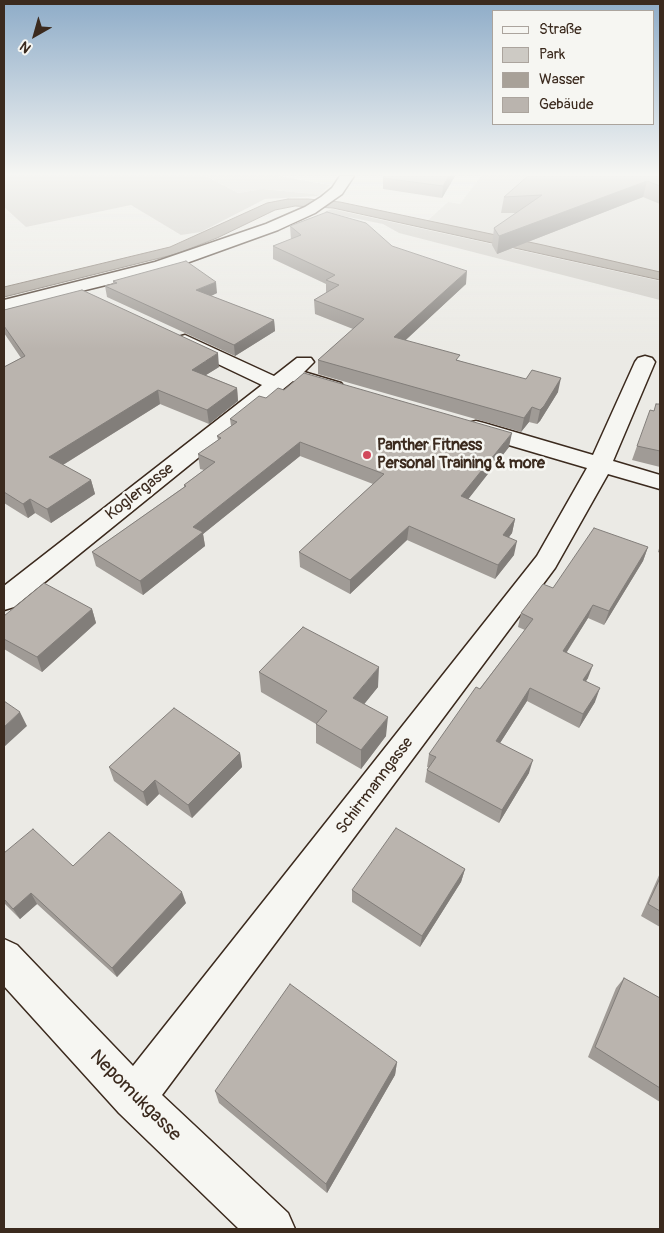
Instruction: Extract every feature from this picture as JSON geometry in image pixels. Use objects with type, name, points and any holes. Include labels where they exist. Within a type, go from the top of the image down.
[{"type":"street","points":[[4,305],[181,259],[253,234]]},
{"type":"street","points":[[73,288],[101,302]]},
{"type":"street","points":[[171,335],[290,374],[356,393]]},
{"type":"street","name":"Schirrmanngasse","points":[[134,1098],[546,562],[592,483],[645,362]]},
{"type":"street","name":"Koglergasse","points":[[4,600],[290,374]]},
{"type":"street","points":[[459,423],[660,482]]},
{"type":"street","name":"Nepomukgasse","points":[[4,958],[134,1098],[272,1229]]},
{"type":"shaded area","points":[[467,234],[660,234],[660,276]]},
{"type":"green space","points":[[401,234],[444,234],[660,281],[660,300]]},
{"type":"water","points":[[200,234],[226,234],[176,254],[4,297],[4,287],[170,247]]},
{"type":"water","points":[[449,234],[489,234],[543,245],[660,272],[660,280]]},
{"type":"building","points":[[299,234],[378,234],[392,246],[467,271],[394,337],[460,355],[456,360],[526,379],[532,370],[561,378],[544,406],[540,410],[532,407],[524,418],[318,360],[364,319],[314,300],[339,285],[326,280],[335,275],[273,246],[301,235]]},
{"type":"building","points":[[186,261],[216,282],[196,290],[274,320],[234,345],[105,286],[117,283],[113,281]]},
{"type":"building","points":[[82,290],[218,353],[192,370],[237,388],[207,410],[158,390],[49,457],[91,480],[47,509],[30,499],[23,504],[4,492],[4,367],[25,356],[4,326],[4,310]]},
{"type":"building","points":[[304,373],[512,433],[461,496],[515,519],[503,535],[517,541],[498,565],[409,526],[350,580],[299,552],[384,474],[300,442],[193,527],[203,532],[140,581],[92,552],[186,486],[184,485],[215,462],[198,454],[221,438],[217,436],[237,422],[230,419],[259,396],[266,398],[278,388],[284,390]]},
{"type":"building","points":[[656,404],[660,404],[660,451],[637,446],[650,410],[654,411]]},
{"type":"building","points":[[594,528],[648,547],[609,611],[593,605],[563,651],[593,665],[583,680],[600,688],[583,714],[530,688],[496,741],[533,760],[502,810],[427,770],[436,757],[429,754],[476,687],[480,689],[533,619],[521,613],[543,584],[553,588]]},
{"type":"building","points":[[44,583],[92,609],[37,657],[4,639],[4,616]]},
{"type":"building","points":[[303,627],[379,667],[353,698],[388,717],[361,750],[316,724],[327,711],[259,672]]},
{"type":"building","points":[[4,701],[20,712],[4,727]]},
{"type":"building","points":[[174,708],[240,753],[188,805],[155,780],[143,792],[109,767]]},
{"type":"building","points":[[396,828],[465,869],[422,936],[352,890]]},
{"type":"building","points":[[33,829],[73,866],[109,832],[182,892],[112,968],[31,893],[13,909],[4,899],[4,853]]},
{"type":"building","points":[[660,878],[660,911],[648,904]]},
{"type":"building","points":[[624,978],[660,998],[660,1088],[595,1047]]},
{"type":"building","points":[[290,984],[397,1062],[326,1184],[215,1091]]},
{"type":"place","name":"Panther Fitness Personal Training & more","points":[[367,455]]}]
